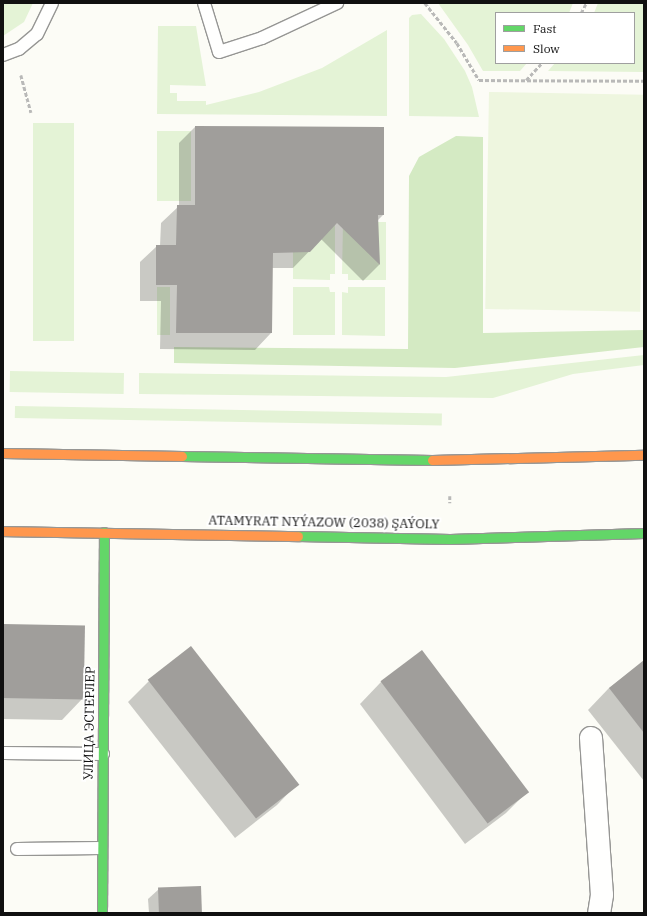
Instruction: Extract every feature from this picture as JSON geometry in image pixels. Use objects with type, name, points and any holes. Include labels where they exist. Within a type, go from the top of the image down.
[{"type":"main road","points":[[3,453],[450,460],[644,455]]},
{"type":"main road","name":"ATAMYRAT NYÝAZOW (2038) ŞAÝOLY","points":[[3,531],[450,539],[644,533]]},
{"type":"main road","name":"УЛИЦА ЭСГЕРЛЕР","points":[[102,913],[101,848],[104,532]]},
{"type":"street","points":[[591,738],[602,895],[599,913]]},
{"type":"lane","points":[[3,55],[19,49],[37,34],[52,3]]},
{"type":"lane","points":[[204,3],[219,52],[262,38],[337,3]]},
{"type":"lane","points":[[3,753],[103,754]]},
{"type":"lane","points":[[17,849],[101,848]]},
{"type":"path","points":[[425,3],[457,43],[479,80],[644,81]]},
{"type":"path","points":[[582,12],[586,3]]},
{"type":"path","points":[[526,81],[541,64]]},
{"type":"path","points":[[21,75],[31,113]]},
{"type":"path","points":[[450,496],[450,502]]},
{"type":"green space","points":[[3,3],[33,3],[24,22],[3,36]]},
{"type":"green space","points":[[438,3],[573,3],[569,12],[495,12],[495,64],[526,64],[520,71],[483,71],[468,45]]},
{"type":"green space","points":[[598,3],[644,3],[644,72],[548,71],[554,64],[635,64],[635,12],[594,12]]},
{"type":"green space","points":[[421,14],[444,39],[465,71],[472,87],[479,117],[409,116],[409,18],[412,15]]},
{"type":"green space","points":[[158,26],[196,26],[206,86],[170,85],[170,93],[177,93],[177,101],[206,101],[206,105],[259,92],[322,68],[387,30],[387,116],[157,114]]},
{"type":"green space","points":[[489,92],[644,95],[640,312],[485,309]]},
{"type":"green space","points":[[33,123],[74,123],[74,341],[33,341]]},
{"type":"green space","points":[[157,131],[191,131],[191,201],[157,201]]},
{"type":"green space","points":[[456,136],[483,137],[483,333],[644,330],[644,347],[455,368],[174,363],[174,347],[408,349],[409,176],[419,157]]},
{"type":"green space","points":[[293,222],[335,222],[335,274],[330,274],[330,280],[293,279]]},
{"type":"green space","points":[[343,222],[386,222],[386,280],[348,280],[348,274],[342,274]]},
{"type":"green space","points":[[157,287],[170,287],[170,335],[157,335]]},
{"type":"green space","points":[[293,287],[329,287],[330,292],[335,292],[335,335],[293,335]]},
{"type":"green space","points":[[348,287],[385,287],[385,336],[342,335],[342,292],[348,293]]},
{"type":"green space","points":[[644,355],[644,365],[573,374],[493,398],[139,394],[139,373],[446,377]]},
{"type":"green space","points":[[10,371],[124,373],[124,394],[10,392]]},
{"type":"green space","points":[[15,406],[442,413],[442,425],[15,418]]},
{"type":"building","points":[[195,126],[384,127],[384,215],[378,215],[380,265],[337,223],[310,252],[273,253],[272,333],[176,333],[177,285],[156,285],[156,245],[176,245],[177,205],[195,205]]},
{"type":"building","points":[[3,624],[85,625],[84,699],[3,698]]},
{"type":"building","points":[[191,646],[299,785],[256,819],[148,680]]},
{"type":"building","points":[[422,650],[529,792],[488,823],[380,681]]},
{"type":"building","points":[[644,660],[644,733],[609,688]]},
{"type":"building","points":[[201,886],[202,913],[159,913],[158,888]]},
{"type":"traffic: fast","points":[[182,456],[432,460]]},
{"type":"traffic: fast","points":[[102,913],[104,532]]},
{"type":"traffic: fast","points":[[298,536],[450,539],[644,533]]},
{"type":"traffic: slow","points":[[3,453],[182,456]]},
{"type":"traffic: slow","points":[[432,460],[644,455]]},
{"type":"traffic: slow","points":[[3,531],[298,536]]}]
